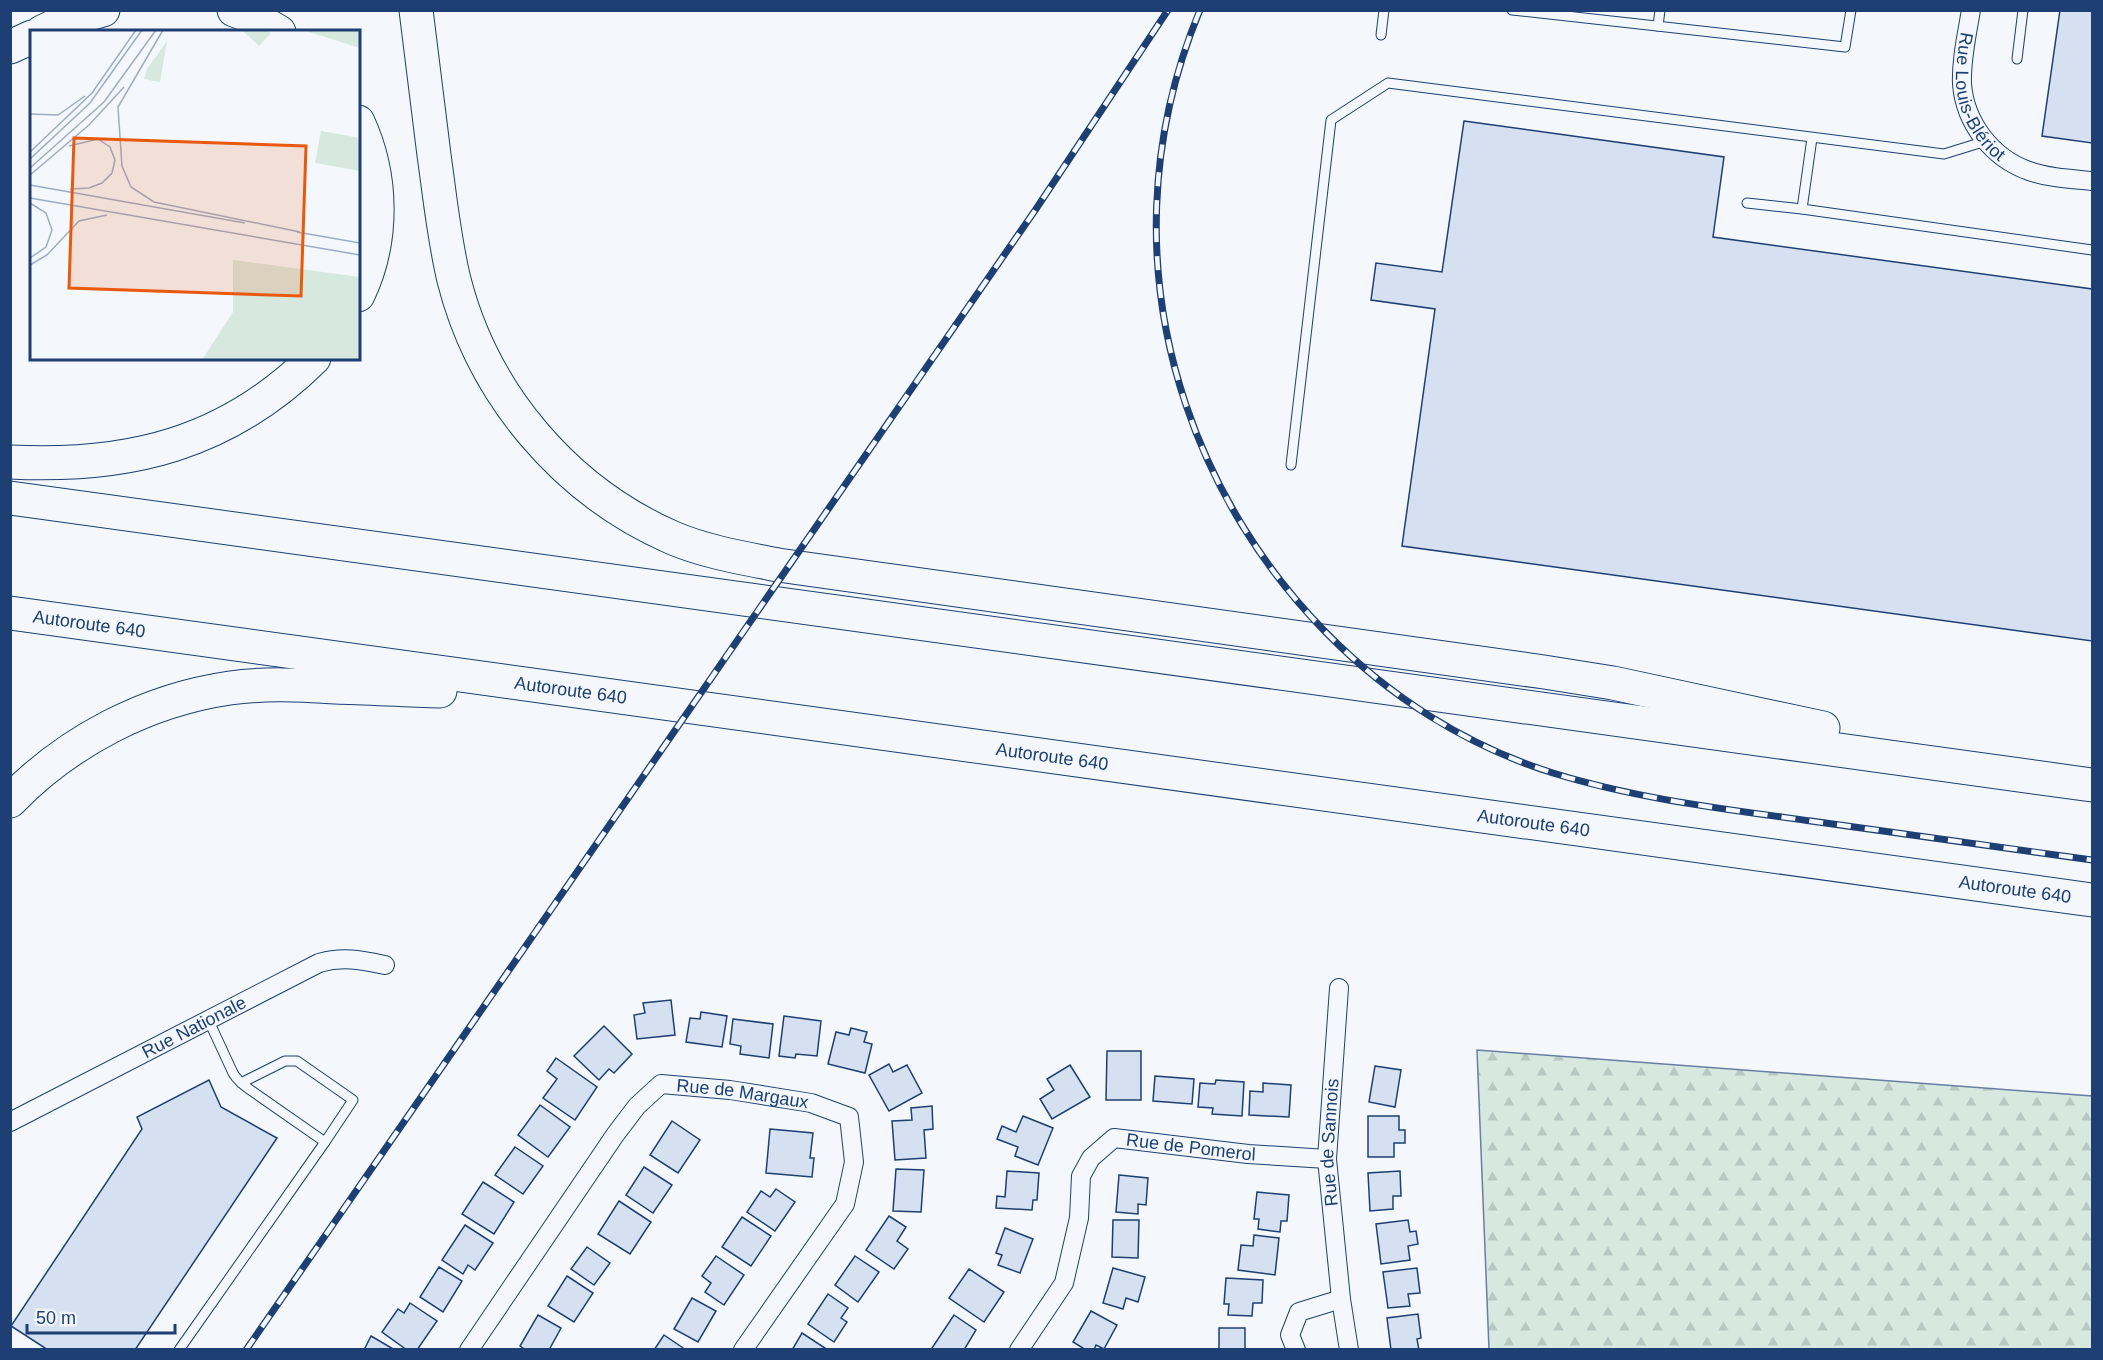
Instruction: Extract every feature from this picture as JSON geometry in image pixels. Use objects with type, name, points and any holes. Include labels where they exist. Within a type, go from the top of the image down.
[{"type":"highway","points":[[46,30],[65,21],[102,10]]},
{"type":"highway","points":[[234,10],[255,18],[276,30]]},
{"type":"highway","points":[[416,10],[445,237],[455,282],[478,346],[499,386],[514,408],[541,444],[558,461],[597,494],[619,509],[674,538],[721,553],[778,565],[1458,658],[1613,683],[2082,784]]},
{"type":"highway","points":[[10,47],[30,37]]},
{"type":"highway","points":[[360,127],[372,157],[377,202],[376,232],[360,289]]},
{"type":"highway","points":[[10,462],[66,464],[94,462],[169,447],[207,432],[248,410],[284,386],[312,360]]},
{"type":"highway","points":[[10,498],[2082,784]]},
{"type":"highway","name":"Autoroute 640","points":[[10,613],[2092,900]]},
{"type":"highway","points":[[10,801],[50,765],[82,742],[108,728],[167,704],[230,688],[300,685],[652,701]]},
{"type":"street","name":"Rue Louis-Blériot","points":[[1971,10],[1962,84],[1970,114],[1986,141],[2010,162],[2029,171],[2092,181]]},
{"type":"street","name":"Rue Nationale","points":[[10,1122],[294,974],[334,958],[353,958],[385,965]]},
{"type":"street","name":"Rue de Sannois","points":[[1339,988],[1327,1159],[1341,1299],[1349,1350]]},
{"type":"street","name":"Rue de Margaux","points":[[469,1350],[615,1135],[637,1106],[661,1084],[730,1090],[811,1103],[849,1117],[854,1162],[844,1204],[743,1350]]},
{"type":"street","name":"Rue de Pomerol","points":[[1019,1350],[1064,1283],[1079,1218],[1081,1176],[1091,1158],[1114,1138],[1248,1155],[1327,1159]]},
{"type":"street","points":[[1296,1350],[1290,1335],[1299,1312],[1341,1299]]},
{"type":"lane","points":[[1381,35],[1384,10]]},
{"type":"lane","points":[[1512,10],[1845,48],[1851,10]]},
{"type":"lane","points":[[1658,27],[1660,10]]},
{"type":"lane","points":[[2017,59],[2023,10]]},
{"type":"lane","points":[[1291,465],[1331,120],[1388,83],[1944,154],[1986,141]]},
{"type":"lane","points":[[1802,209],[1812,138]]},
{"type":"lane","points":[[1747,203],[2092,250]]},
{"type":"lane","points":[[208,1019],[233,1073],[241,1083],[324,1142]]},
{"type":"lane","points":[[179,1350],[353,1100],[297,1061],[291,1060],[241,1083]]},
{"type":"green space","points":[[1477,1050],[2092,1096],[2092,1349],[1489,1349]]},
{"type":"building","points":[[2060,10],[2092,10],[2092,143],[2042,136]]},
{"type":"building","points":[[1464,121],[1724,157],[1713,237],[2092,289],[2092,641],[1402,546],[1435,309],[1371,300],[1376,263],[1442,272]]},
{"type":"building","points":[[671,1000],[675,1035],[637,1039],[634,1015],[645,1013],[643,1003]]},
{"type":"building","points":[[701,1012],[727,1016],[722,1047],[686,1042],[690,1018],[700,1019]]},
{"type":"building","points":[[784,1016],[821,1021],[817,1056],[796,1054],[795,1058],[779,1056]]},
{"type":"building","points":[[733,1019],[773,1024],[769,1058],[740,1054],[741,1046],[730,1044]]},
{"type":"building","points":[[604,1026],[632,1054],[614,1073],[609,1069],[599,1080],[574,1056]]},
{"type":"building","points":[[851,1028],[867,1032],[864,1042],[872,1044],[865,1073],[828,1064],[836,1032],[849,1035]]},
{"type":"building","points":[[1107,1051],[1141,1051],[1141,1100],[1106,1100]]},
{"type":"building","points":[[556,1058],[597,1087],[575,1120],[543,1098],[557,1079],[547,1071]]},
{"type":"building","points":[[889,1064],[893,1072],[907,1065],[922,1093],[889,1111],[869,1075]]},
{"type":"building","points":[[1070,1065],[1090,1097],[1052,1119],[1040,1099],[1054,1090],[1047,1079]]},
{"type":"building","points":[[1375,1066],[1401,1070],[1395,1107],[1369,1102]]},
{"type":"building","points":[[1155,1076],[1194,1079],[1192,1104],[1153,1101]]},
{"type":"building","points":[[209,1080],[221,1107],[277,1138],[135,1350],[48,1350],[11,1326],[142,1129],[137,1117]]},
{"type":"building","points":[[1216,1080],[1244,1082],[1242,1116],[1212,1114],[1213,1108],[1198,1107],[1200,1083],[1215,1084]]},
{"type":"building","points":[[1263,1083],[1291,1085],[1289,1117],[1249,1115],[1250,1091],[1263,1092]]},
{"type":"building","points":[[540,1105],[570,1127],[548,1157],[518,1135]]},
{"type":"building","points":[[932,1106],[933,1129],[924,1130],[926,1158],[895,1160],[892,1121],[912,1120],[911,1108]]},
{"type":"building","points":[[1023,1116],[1053,1128],[1038,1165],[1015,1156],[1018,1147],[997,1139],[1002,1126],[1016,1132]]},
{"type":"building","points":[[1368,1116],[1399,1116],[1399,1130],[1405,1130],[1405,1143],[1394,1143],[1394,1157],[1368,1157]]},
{"type":"building","points":[[672,1121],[700,1140],[678,1173],[650,1155]]},
{"type":"building","points":[[770,1129],[813,1133],[810,1158],[814,1158],[812,1177],[766,1173]]},
{"type":"building","points":[[515,1147],[543,1166],[523,1194],[495,1175]]},
{"type":"building","points":[[644,1167],[672,1185],[653,1213],[626,1195]]},
{"type":"building","points":[[896,1169],[924,1170],[921,1212],[893,1211]]},
{"type":"building","points":[[1007,1171],[1039,1173],[1037,1200],[1033,1200],[1032,1210],[996,1208],[997,1196],[1005,1197]]},
{"type":"building","points":[[1400,1171],[1401,1196],[1393,1196],[1393,1209],[1370,1211],[1368,1173]]},
{"type":"building","points":[[1119,1175],[1148,1178],[1146,1205],[1138,1204],[1138,1214],[1116,1212]]},
{"type":"building","points":[[483,1182],[514,1202],[494,1234],[462,1214]]},
{"type":"building","points":[[776,1189],[795,1202],[775,1231],[747,1212],[761,1191],[770,1197]]},
{"type":"building","points":[[1257,1192],[1289,1195],[1287,1221],[1281,1221],[1280,1232],[1258,1229],[1259,1219],[1254,1219]]},
{"type":"building","points":[[619,1201],[651,1222],[630,1254],[598,1234]]},
{"type":"building","points":[[889,1216],[906,1227],[897,1241],[908,1249],[894,1269],[866,1250]]},
{"type":"building","points":[[742,1217],[771,1236],[751,1266],[722,1247]]},
{"type":"building","points":[[1113,1220],[1139,1220],[1138,1258],[1112,1257]]},
{"type":"building","points":[[1408,1220],[1410,1232],[1416,1231],[1418,1244],[1408,1246],[1410,1260],[1381,1264],[1376,1224]]},
{"type":"building","points":[[465,1225],[493,1243],[475,1270],[468,1265],[463,1274],[442,1260]]},
{"type":"building","points":[[1005,1228],[1033,1239],[1020,1273],[998,1265],[1002,1255],[996,1253]]},
{"type":"building","points":[[1254,1235],[1279,1238],[1275,1275],[1238,1270],[1241,1245],[1253,1246]]},
{"type":"building","points":[[587,1247],[610,1263],[594,1285],[571,1269]]},
{"type":"building","points":[[716,1256],[744,1275],[724,1305],[705,1292],[711,1283],[702,1276]]},
{"type":"building","points":[[855,1256],[879,1272],[858,1302],[835,1285]]},
{"type":"building","points":[[439,1267],[462,1281],[443,1312],[420,1297]]},
{"type":"building","points":[[1113,1268],[1145,1277],[1138,1302],[1126,1298],[1123,1309],[1103,1303]]},
{"type":"building","points":[[1417,1268],[1420,1293],[1408,1294],[1410,1306],[1388,1308],[1383,1272]]},
{"type":"building","points":[[969,1269],[1004,1292],[984,1322],[949,1298]]},
{"type":"building","points":[[567,1276],[593,1293],[574,1322],[548,1306]]},
{"type":"building","points":[[1226,1278],[1263,1280],[1262,1303],[1253,1303],[1252,1316],[1228,1315],[1229,1304],[1224,1304]]},
{"type":"building","points":[[828,1294],[848,1308],[841,1318],[847,1322],[834,1342],[808,1324]]},
{"type":"building","points":[[692,1298],[716,1311],[698,1342],[674,1329]]},
{"type":"building","points":[[410,1303],[437,1321],[417,1350],[407,1350],[382,1332],[398,1309],[404,1313]]},
{"type":"building","points":[[1091,1311],[1117,1325],[1104,1349],[1096,1345],[1094,1350],[1086,1350],[1073,1342]]},
{"type":"building","points":[[1418,1314],[1421,1338],[1417,1339],[1419,1350],[1391,1350],[1387,1318]]},
{"type":"building","points":[[538,1315],[561,1328],[549,1350],[526,1350],[520,1346]]},
{"type":"building","points":[[954,1315],[976,1330],[964,1350],[935,1350],[932,1348]]},
{"type":"building","points":[[1219,1328],[1245,1328],[1245,1350],[1219,1350]]},
{"type":"building","points":[[802,1333],[828,1350],[792,1350]]},
{"type":"building","points":[[664,1335],[686,1350],[654,1350]]},
{"type":"building","points":[[371,1336],[395,1350],[364,1350]]},
{"type":"railway","points":[[246,1350],[1036,209],[1168,10]]},
{"type":"railway","points":[[1200,10],[1182,58],[1169,107],[1161,157],[1157,206],[1157,256],[1162,306],[1172,356],[1186,405],[1211,467],[1243,527],[1282,582],[1326,632],[1376,678],[1431,717],[1490,749],[1553,773],[1617,790],[1681,802],[2092,860]]}]
